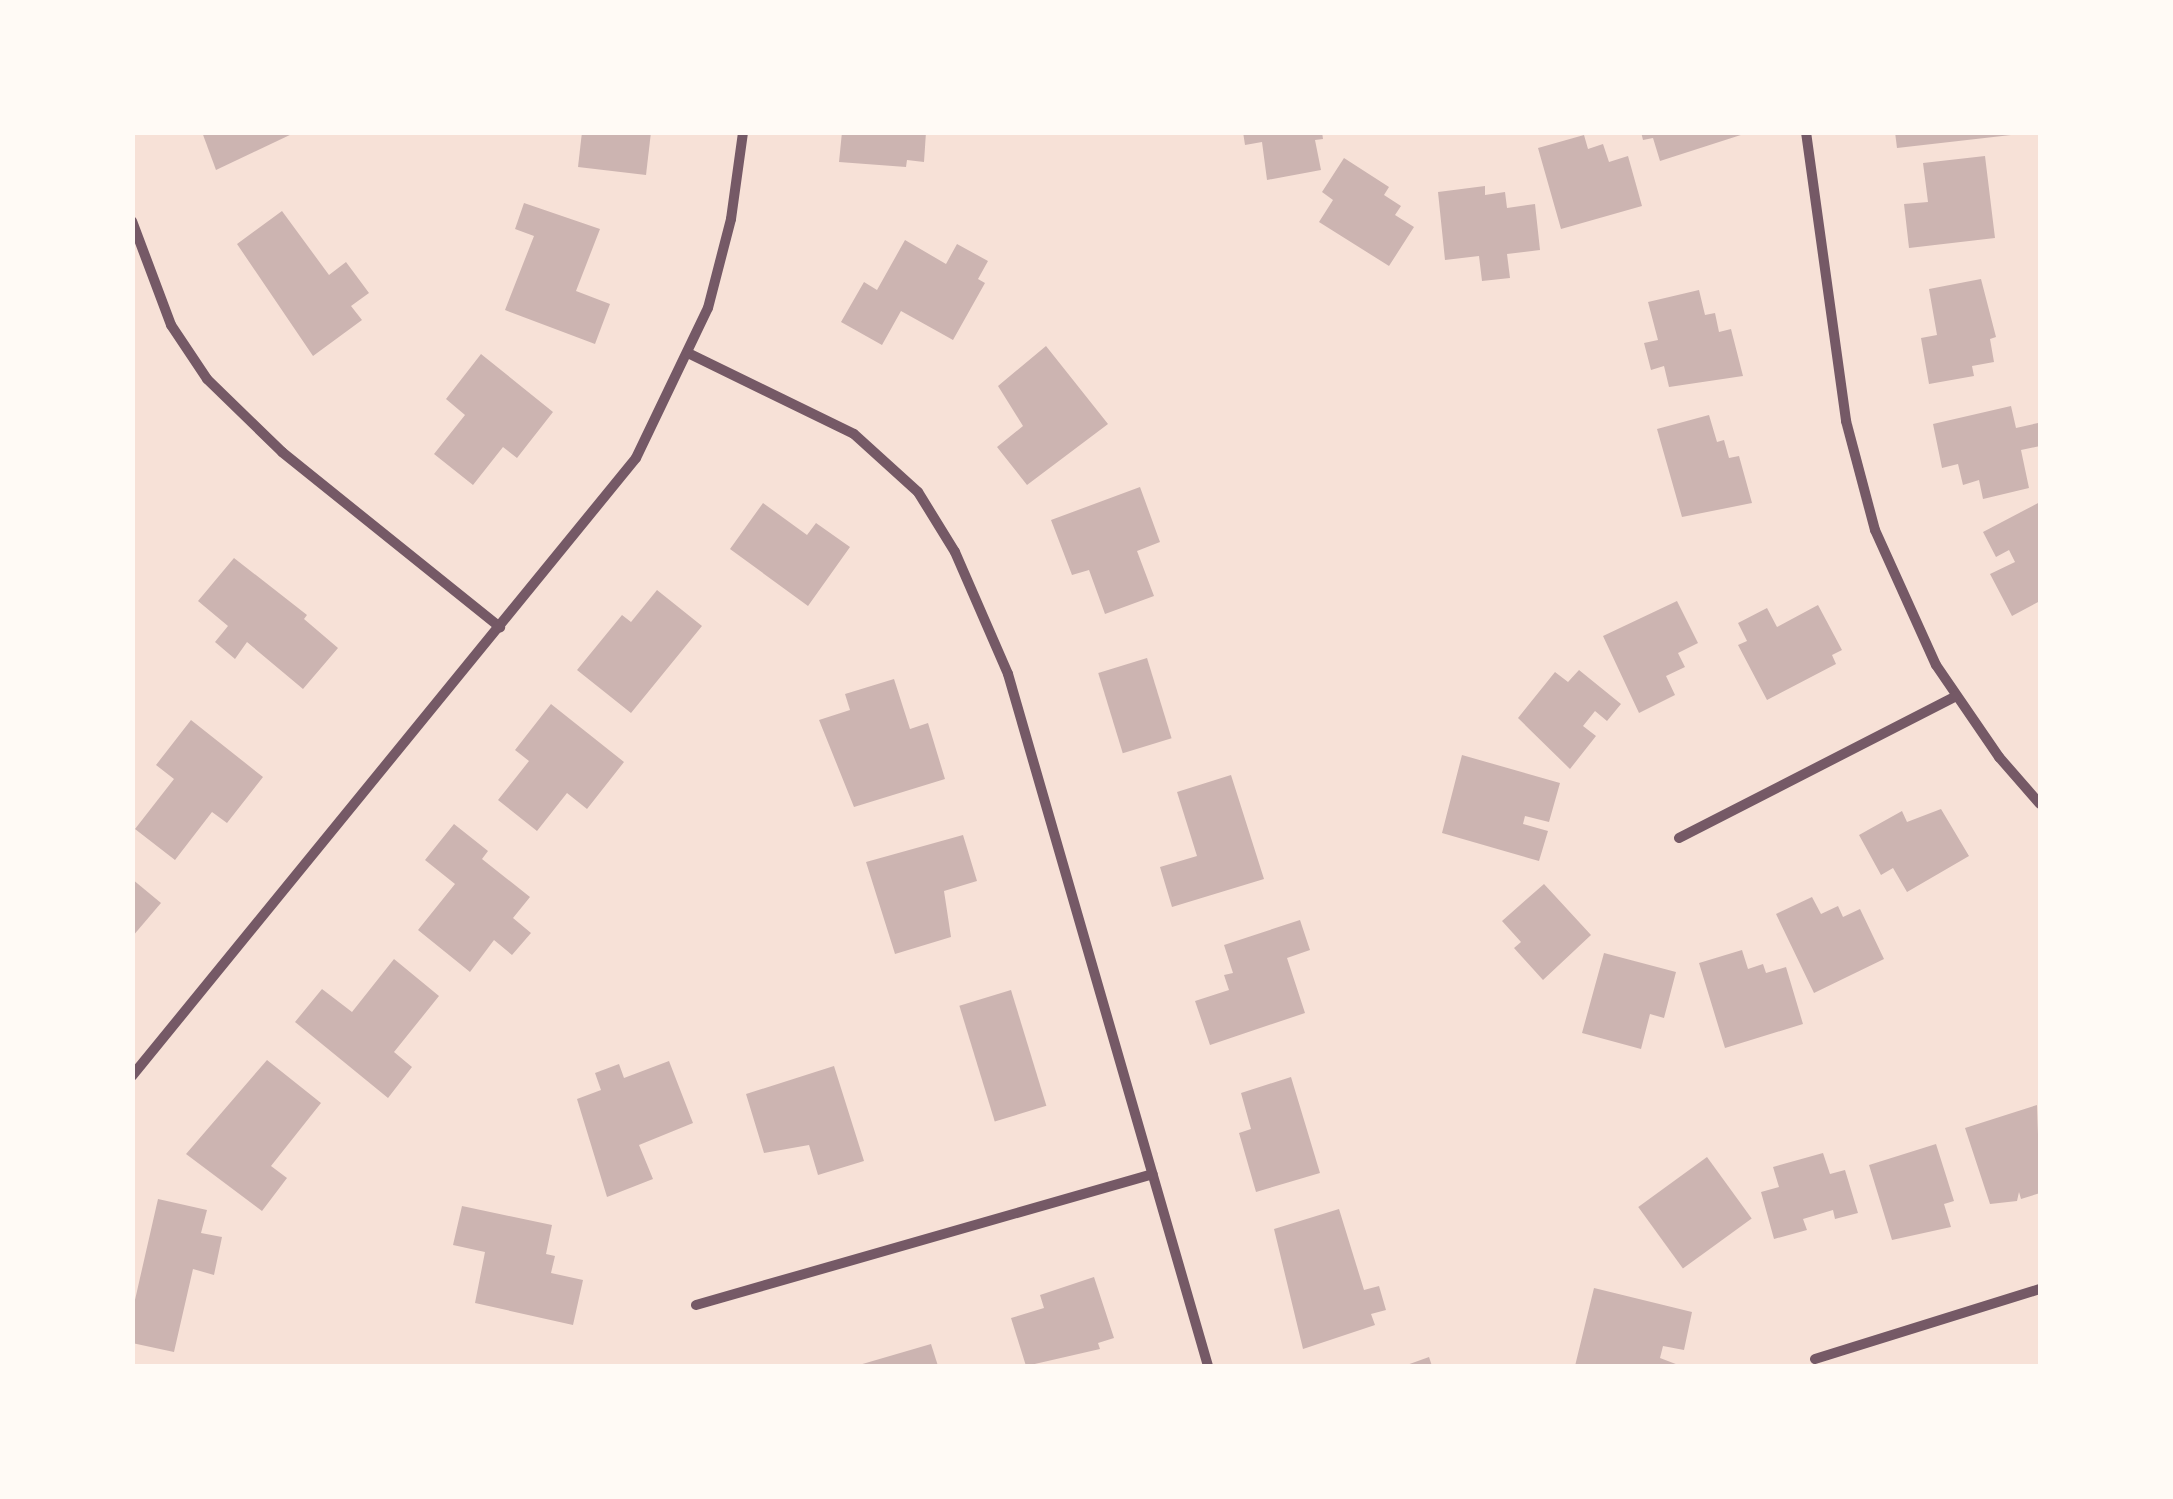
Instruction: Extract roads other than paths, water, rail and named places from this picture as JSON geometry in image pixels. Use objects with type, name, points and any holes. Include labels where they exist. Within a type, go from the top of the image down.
[{"type":"street","points":[[132,1076],[626,474],[690,354],[722,261],[743,132]]},
{"type":"street","points":[[1806,132],[1854,459],[1888,566],[1956,696],[2040,804]]},
{"type":"street","points":[[132,221],[164,311],[207,379],[282,452],[500,626]]},
{"type":"street","points":[[690,354],[854,434],[899,470],[934,514],[1008,674],[1208,1366]]},
{"type":"street","points":[[1679,838],[1956,696]]},
{"type":"street","points":[[696,1305],[1153,1174]]},
{"type":"street","points":[[1815,1359],[2040,1289]]}]
